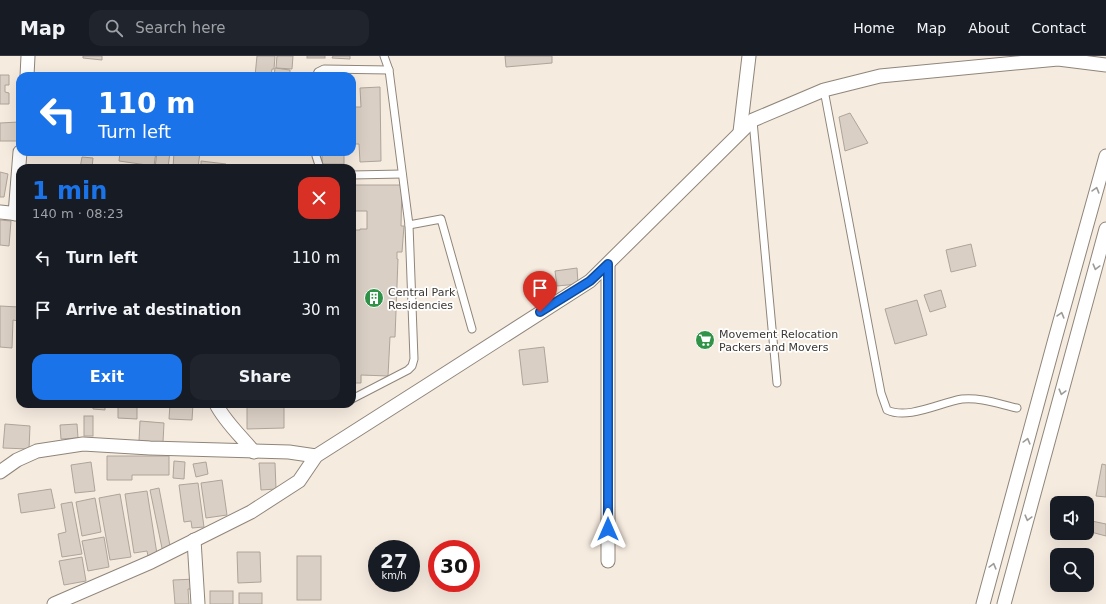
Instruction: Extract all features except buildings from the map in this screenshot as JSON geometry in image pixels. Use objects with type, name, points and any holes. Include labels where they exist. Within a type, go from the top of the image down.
[{"type":"street","points":[[27,72],[28,56]]},
{"type":"street","points":[[740,132],[749,56]]},
{"type":"street","points":[[54,604],[151,562],[252,512],[299,481],[316,456],[590,281],[753,120],[824,90],[880,76],[1058,60],[1106,65]]},
{"type":"street","points":[[1106,156],[984,598],[1005,601],[1106,229]]},
{"type":"street","points":[[0,212],[16,214]]},
{"type":"street","points":[[608,264],[608,561]]},
{"type":"street","points":[[218,408],[220,413],[254,452]]},
{"type":"street","points":[[0,472],[17,460],[37,451],[83,444],[150,448],[289,452],[316,456]]},
{"type":"street","points":[[194,540],[198,604]]},
{"type":"lane","points":[[356,397],[408,370],[412,366],[414,359],[409,225],[389,70],[384,56]]},
{"type":"lane","points":[[318,72],[324,69],[389,70]]},
{"type":"lane","points":[[824,90],[881,393],[887,410],[893,413],[906,414],[962,399],[977,399],[1017,408]]},
{"type":"lane","points":[[753,120],[777,383]]},
{"type":"lane","points":[[356,175],[402,174]]},
{"type":"lane","points":[[409,225],[441,218],[472,329]]},
{"type":"place","name":"Central Park Residencies","points":[[374,298]]},
{"type":"place","name":"Movement Relocation Packers and Movers","points":[[705,340]]},
{"type":"route","points":[[540,312],[590,281],[608,264],[608,529]]}]
